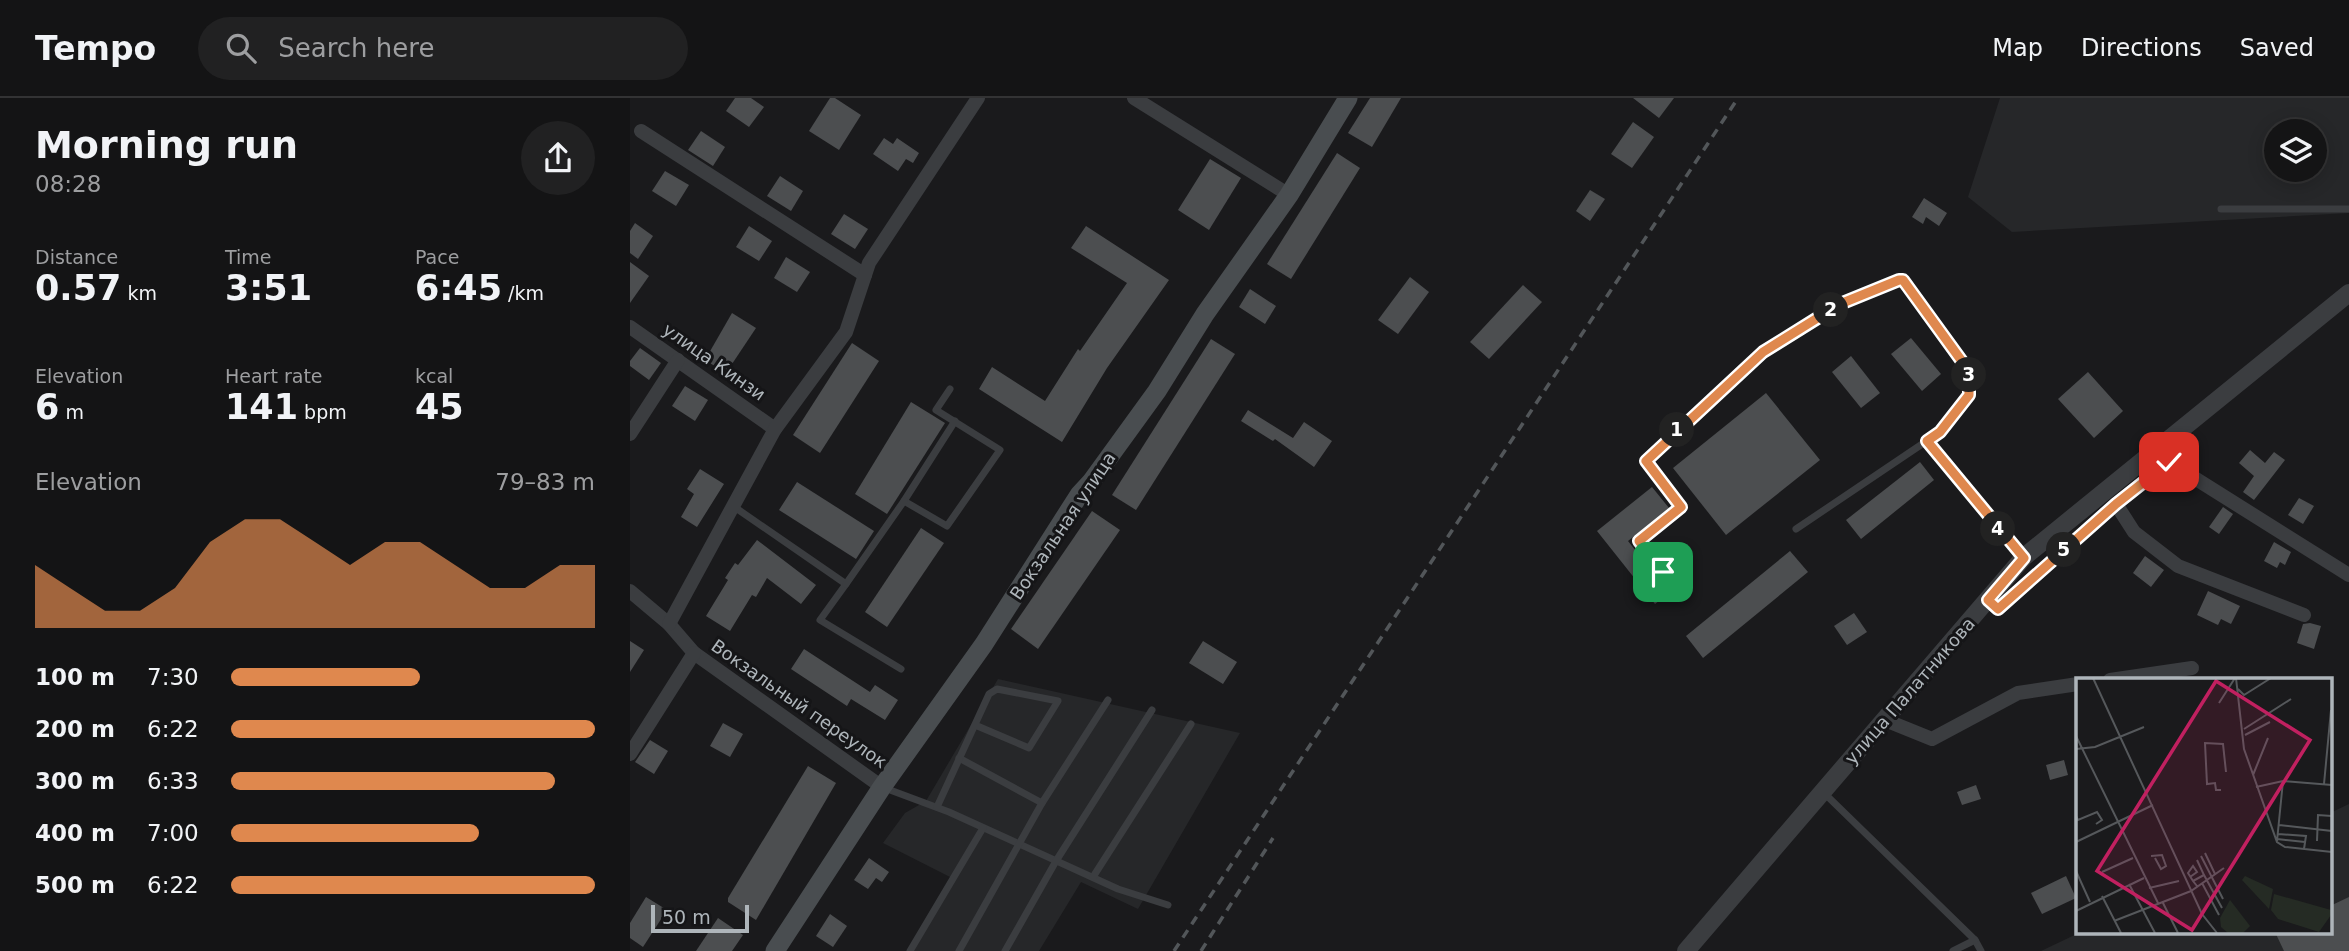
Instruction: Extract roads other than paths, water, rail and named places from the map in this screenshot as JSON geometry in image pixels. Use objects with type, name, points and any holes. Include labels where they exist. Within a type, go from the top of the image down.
[{"type":"main road","name":"Вокзальная улица","points":[[775,951],[881,787],[984,644],[1079,495],[1157,391],[1205,314],[1289,195],[1348,98]]},
{"type":"street","points":[[630,591],[669,624],[775,429],[846,332],[869,263],[978,98]]},
{"type":"street","points":[[1134,98],[1289,195]]},
{"type":"street","points":[[641,131],[865,275]]},
{"type":"street","name":"улица Палатникова","points":[[1686,951],[2024,558],[2349,293]]},
{"type":"street","name":"улица Кинзи","points":[[630,327],[775,429]]},
{"type":"street","points":[[630,434],[678,360]]},
{"type":"street","points":[[1988,600],[1998,609],[2116,504],[2169,462],[2349,575]]},
{"type":"street","points":[[2116,504],[2134,532],[2178,566],[2304,615]]},
{"type":"street","name":"Вокзальный переулок","points":[[669,624],[694,653],[881,787]]},
{"type":"street","points":[[630,754],[694,653]]},
{"type":"street","points":[[2124,678],[2192,668]]},
{"type":"street","points":[[1885,720],[1931,739],[2018,693],[2076,684]]},
{"type":"lane","points":[[2221,209],[2349,209]]},
{"type":"lane","points":[[1663,572],[1639,541],[1681,507],[1646,461],[1763,352],[1840,304],[1903,280],[1969,371],[1969,395],[1940,432],[1797,529]]},
{"type":"lane","points":[[904,501],[947,526],[1000,450],[936,410],[950,389]]},
{"type":"lane","points":[[901,669],[820,620],[904,501],[955,421]]},
{"type":"lane","points":[[1927,441],[2024,558]]},
{"type":"lane","points":[[733,506],[846,584]]},
{"type":"lane","points":[[936,807],[989,694],[997,689],[1058,701],[1029,748],[975,725]]},
{"type":"lane","points":[[959,951],[1042,803],[1108,700]]},
{"type":"lane","points":[[1005,951],[1056,861],[1152,710]]},
{"type":"lane","points":[[1093,877],[1191,724]]},
{"type":"lane","points":[[959,758],[1042,803]]},
{"type":"lane","points":[[881,787],[936,807],[1118,889],[1168,905]]},
{"type":"lane","points":[[1823,792],[1975,940],[1981,951]]},
{"type":"lane","points":[[910,951],[983,828]]},
{"type":"lane","points":[[1953,951],[1975,940]]},
{"type":"railway","points":[[1174,951],[1738,98]]},
{"type":"railway","points":[[1201,951],[1273,838]]}]
